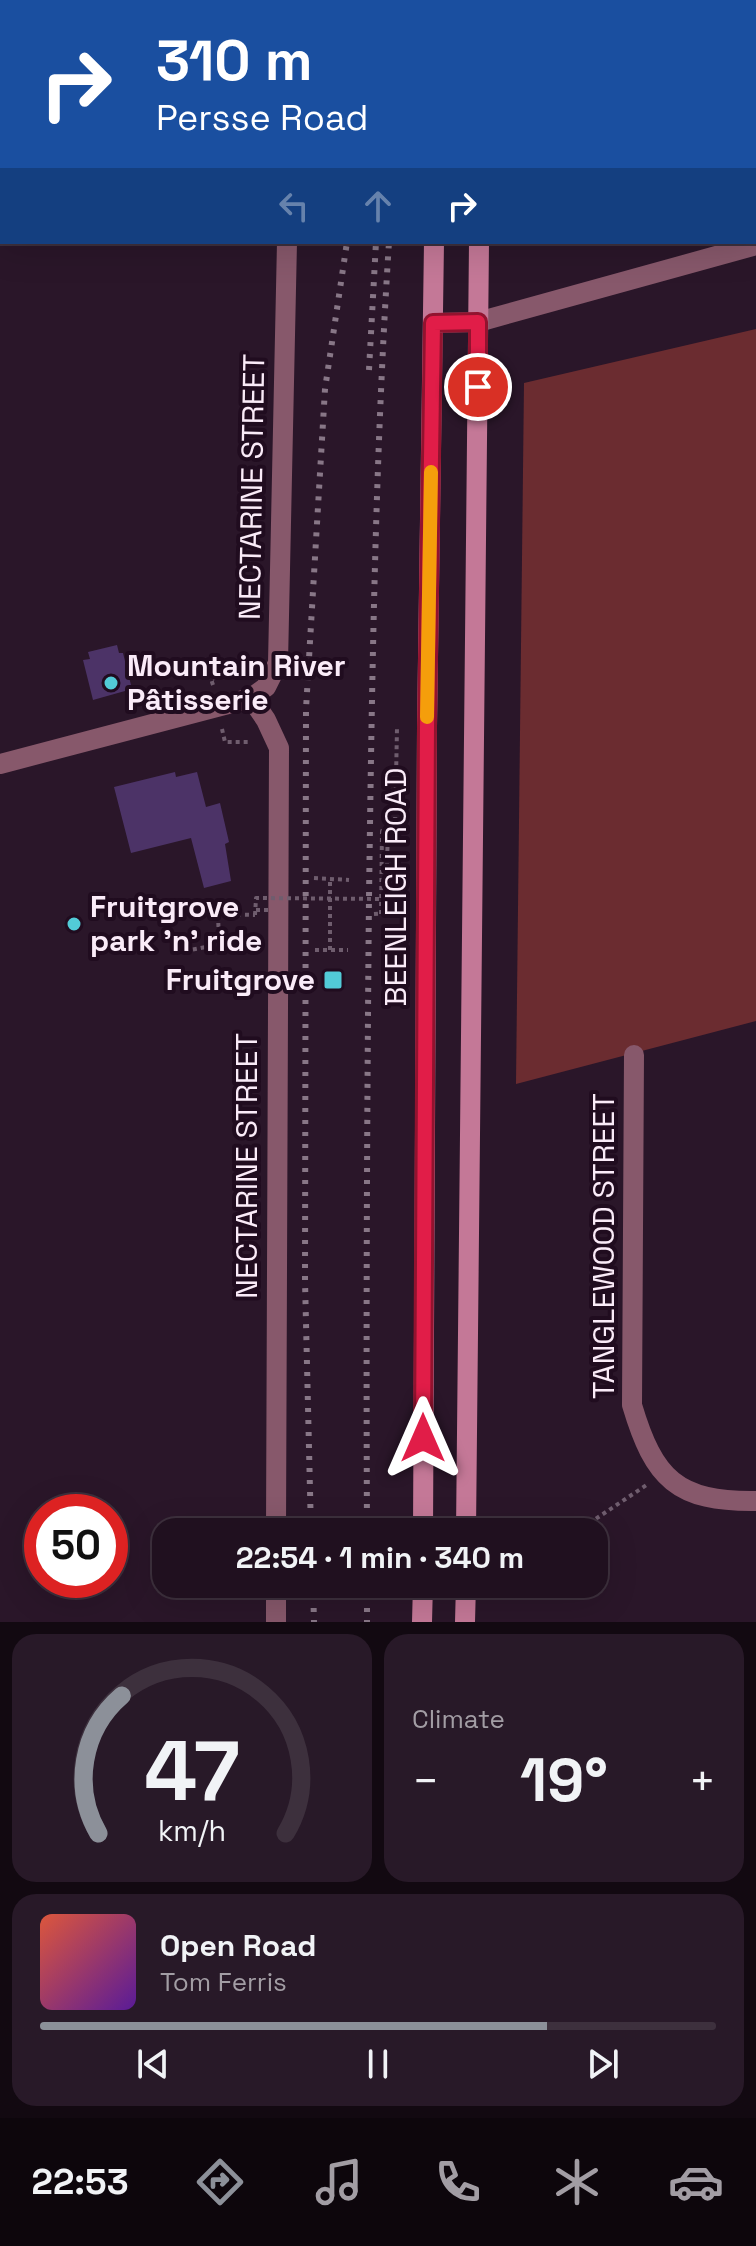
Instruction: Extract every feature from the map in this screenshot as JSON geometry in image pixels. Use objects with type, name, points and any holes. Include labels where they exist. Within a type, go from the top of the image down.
[{"type":"main road","name":"BEENLEIGH ROAD","points":[[423,1518],[427,727],[434,244]]},
{"type":"main road","points":[[466,1518],[479,244]]},
{"type":"main road","points":[[422,1622],[423,1598]]},
{"type":"main road","points":[[465,1622],[466,1598]]},
{"type":"street","name":"NECTARINE STREET","points":[[276,1518],[279,748],[251,698],[266,687],[278,663],[287,244]]},
{"type":"street","points":[[433,323],[478,322],[756,245]]},
{"type":"street","points":[[0,764],[251,698]]},
{"type":"street","name":"TANGLEWOOD STREET","points":[[634,1055],[632,1405],[644,1445],[663,1473],[689,1492],[720,1502],[756,1501]]},
{"type":"street","points":[[276,1598],[276,1622]]},
{"type":"path","points":[[384,913],[382,831],[395,829],[397,728]]},
{"type":"path","points":[[384,913],[388,829]]},
{"type":"path","points":[[314,878],[349,880]]},
{"type":"path","points":[[330,879],[330,950]]},
{"type":"path","points":[[256,912],[256,898],[386,899]]},
{"type":"path","points":[[219,943],[218,914],[268,910],[268,918]]},
{"type":"path","points":[[374,914],[384,913]]},
{"type":"path","points":[[185,951],[258,937],[269,926]]},
{"type":"path","points":[[315,950],[348,950]]},
{"type":"path","points":[[597,1518],[663,1473]]},
{"type":"shaded area","points":[[756,329],[756,1021],[516,1084],[524,383]]},
{"type":"building","points":[[117,645],[119,653],[123,653],[132,689],[93,700],[83,660],[90,659],[88,652]]},
{"type":"building","points":[[175,772],[176,777],[197,772],[206,807],[220,803],[229,842],[225,844],[231,881],[204,888],[191,838],[131,853],[114,787]]},
{"type":"railway","points":[[311,1518],[305,1281],[306,709],[325,389],[347,244]]},
{"type":"railway","points":[[369,370],[376,244]]},
{"type":"railway","points":[[367,1518],[371,733],[377,487],[389,244]]},
{"type":"railway","points":[[313,1598],[314,1622]]},
{"type":"railway","points":[[367,1598],[367,1622]]},
{"type":"slow traffic","points":[[427,717],[431,472]]},
{"type":"place","name":"Mountain River Pâtisserie","points":[[111,683]]},
{"type":"place","name":"Fruitgrove park 'n' ride","points":[[74,924]]},
{"type":"place","name":"Fruitgrove","points":[[333,980]]},
{"type":"route","points":[[423,1438],[433,323],[478,322],[478,387]]}]
